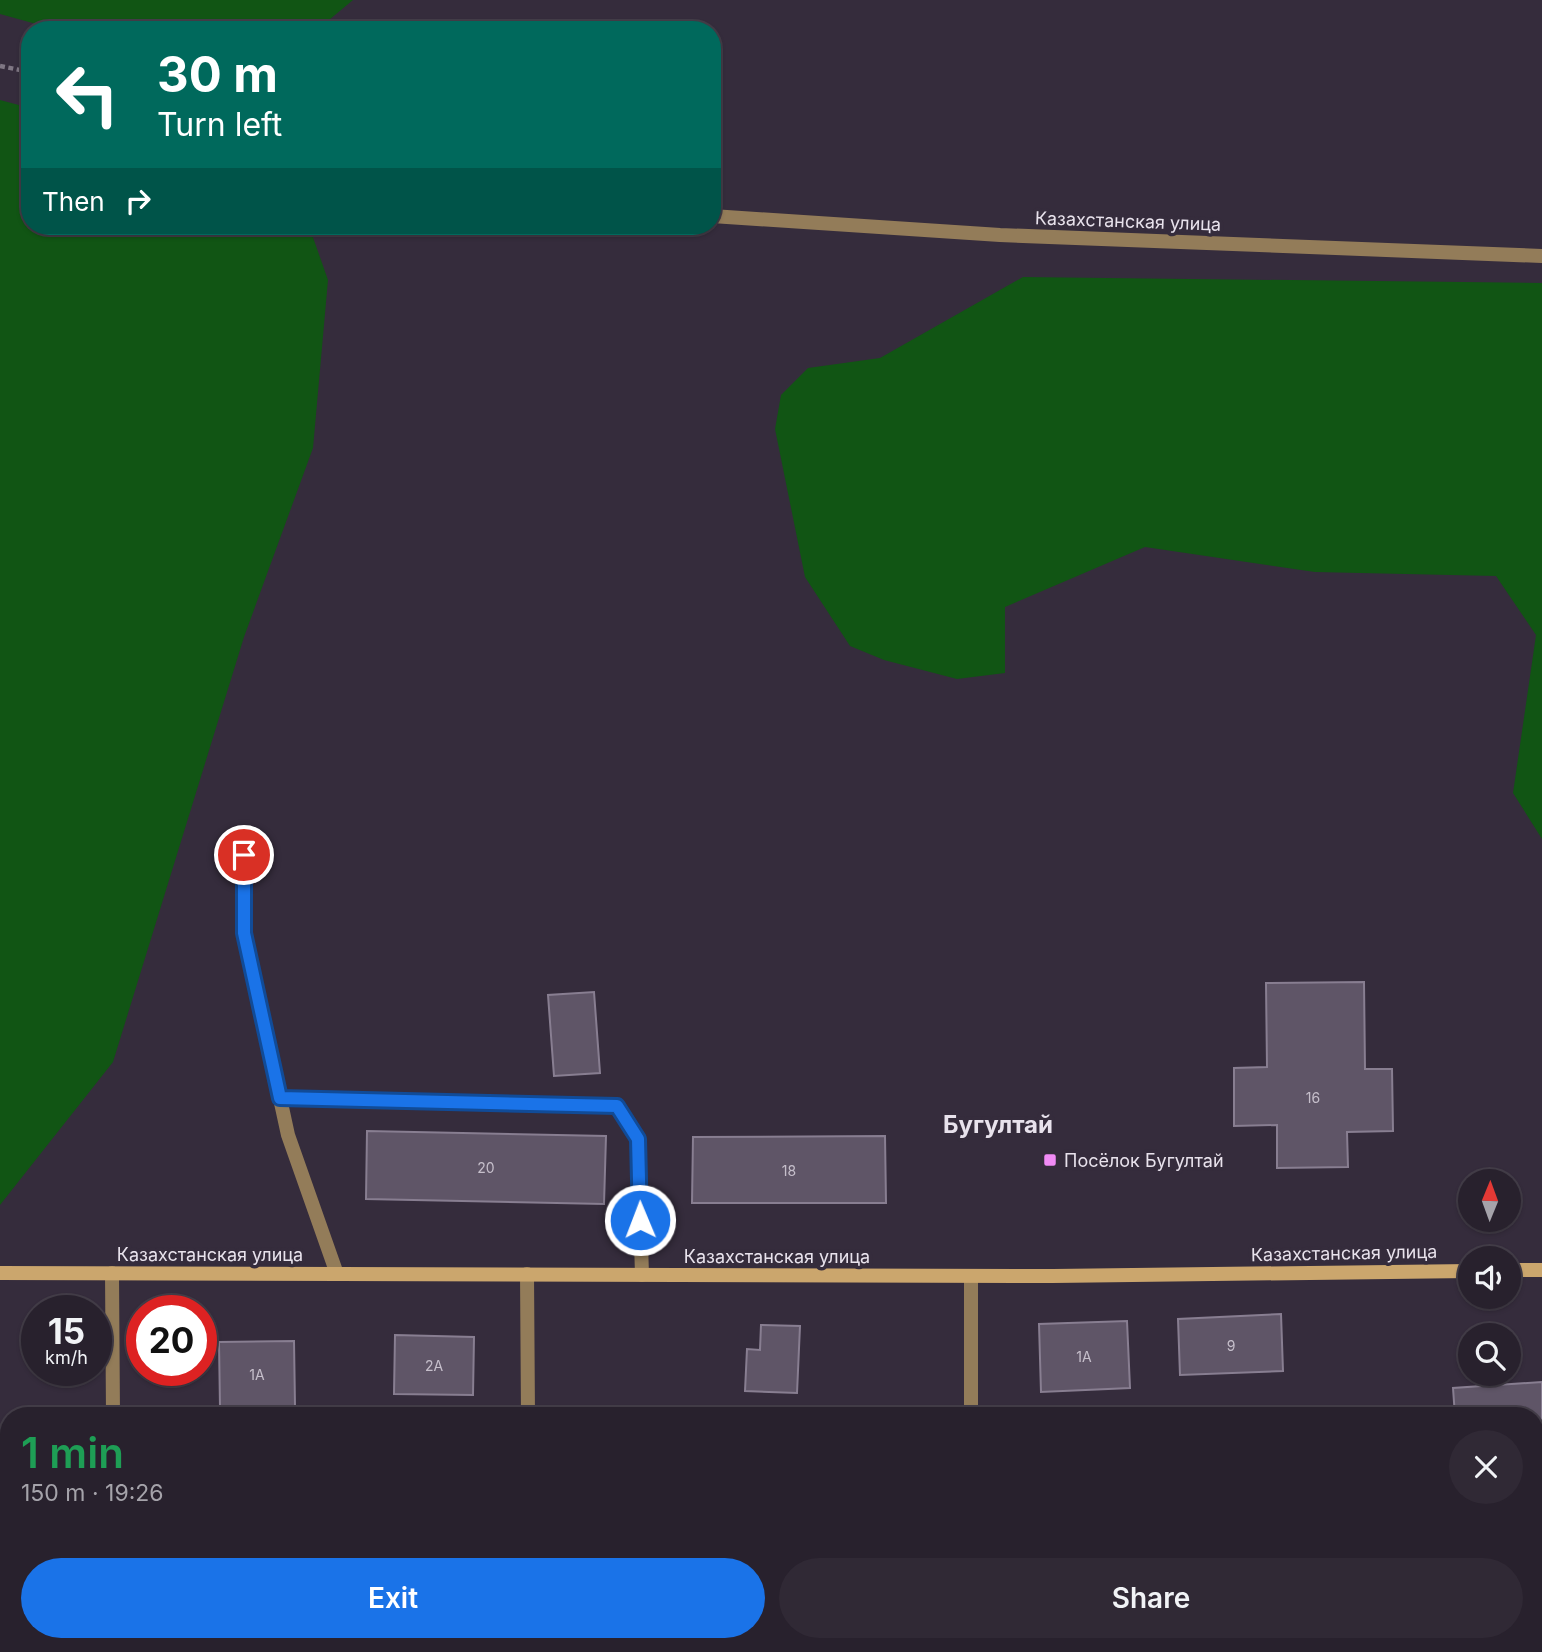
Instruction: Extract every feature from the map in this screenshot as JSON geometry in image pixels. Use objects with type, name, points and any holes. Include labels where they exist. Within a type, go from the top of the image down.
[{"type":"street","name":"Казахстанская улица","points":[[721,217],[1000,235],[1542,256]]},
{"type":"street","points":[[244,855],[244,933],[288,1135],[337,1274]]},
{"type":"street","points":[[280,1098],[617,1106],[638,1139],[642,1275]]},
{"type":"street","points":[[1521,1270],[1542,1270]]},
{"type":"street","name":"Казахстанская улица","points":[[0,1273],[971,1276],[1458,1271]]},
{"type":"street","points":[[112,1273],[113,1407]]},
{"type":"street","points":[[527,1274],[528,1407]]},
{"type":"street","points":[[971,1276],[971,1407]]},
{"type":"path","points":[[0,66],[21,70]]},
{"type":"green space","points":[[0,0],[353,0],[328,21],[25,21],[0,14]]},
{"type":"green space","points":[[0,100],[21,106],[21,235],[312,235],[328,280],[313,448],[244,637],[113,1062],[0,1205]]},
{"type":"green space","points":[[1023,277],[1542,283],[1542,839],[1513,793],[1536,635],[1496,576],[1315,572],[1145,547],[1005,607],[1005,673],[957,679],[884,660],[850,646],[805,577],[775,429],[781,395],[808,368],[880,358]]},
{"type":"building","points":[[1364,982],[1365,1069],[1392,1069],[1393,1131],[1347,1132],[1348,1167],[1277,1168],[1277,1125],[1234,1126],[1234,1068],[1267,1067],[1266,983]]},
{"type":"building","points":[[594,992],[600,1073],[554,1076],[548,995]]},
{"type":"building","points":[[367,1131],[606,1136],[604,1204],[366,1199]]},
{"type":"building","points":[[885,1136],[886,1203],[692,1203],[693,1137]]},
{"type":"building","points":[[1281,1314],[1283,1371],[1180,1375],[1178,1319]]},
{"type":"building","points":[[1127,1321],[1130,1388],[1041,1392],[1039,1324]]},
{"type":"building","points":[[761,1325],[800,1326],[797,1393],[745,1391],[747,1349],[760,1350]]},
{"type":"building","points":[[395,1335],[474,1337],[473,1395],[394,1394]]},
{"type":"building","points":[[294,1341],[295,1406],[220,1407],[219,1342]]},
{"type":"building","points":[[1542,1382],[1542,1407],[1454,1407],[1453,1388],[1521,1386],[1521,1383]]},
{"type":"place","name":"Посёлок Бугултай","points":[[1050,1160]]},
{"type":"district","name":"Бугултай","points":[[998,1124]]},
{"type":"route","points":[[244,855],[244,933],[280,1098],[617,1106],[638,1139],[640,1220]]}]
